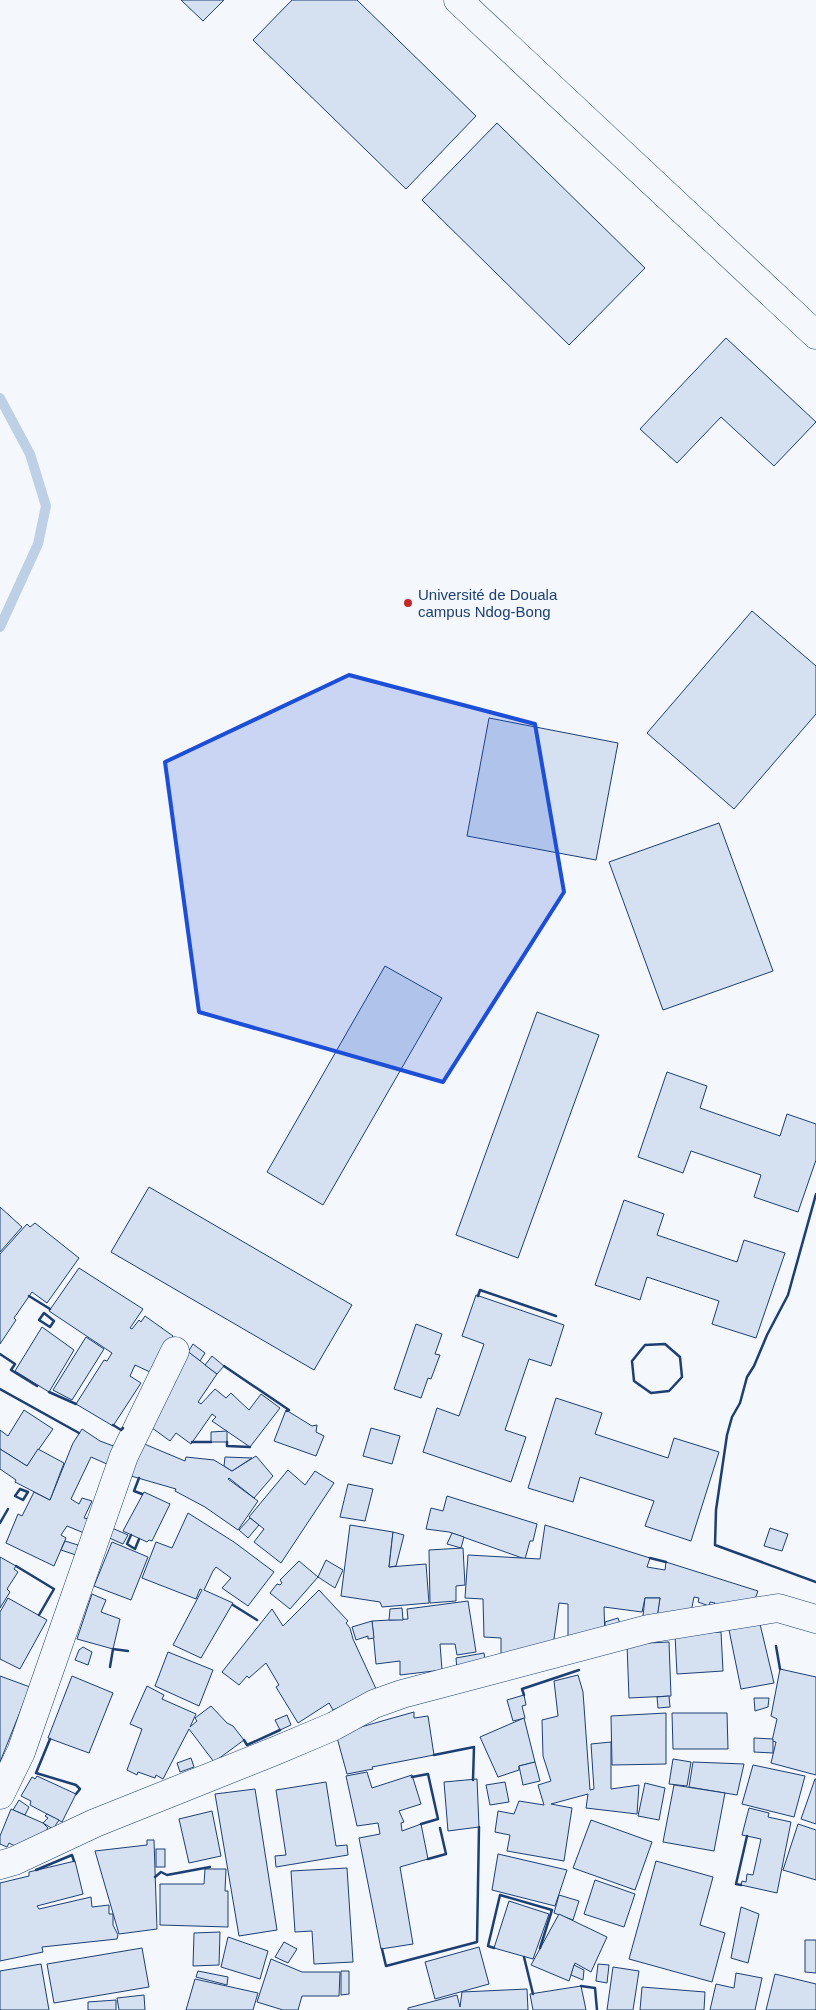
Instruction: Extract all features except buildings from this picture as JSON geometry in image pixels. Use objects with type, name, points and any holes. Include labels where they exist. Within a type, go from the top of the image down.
[{"type":"street","points":[[458,0],[816,335]]},
{"type":"street","points":[[0,1796],[21,1752],[124,1456],[175,1351]]},
{"type":"street","points":[[0,1865],[14,1861],[95,1823],[334,1726],[374,1704],[402,1694],[648,1629],[778,1608],[816,1619]]},
{"type":"highlighted area","points":[[349,675],[535,724],[564,892],[443,1082],[199,1012],[165,762]]},
{"type":"waterway","points":[[0,398],[30,454],[46,506],[38,544],[0,627]]},
{"type":"wall","points":[[816,1194],[788,1295],[747,1377],[740,1403],[732,1417],[727,1435],[716,1510],[715,1545],[816,1582]]},
{"type":"wall","points":[[478,1296],[480,1290],[556,1316]]},
{"type":"wall","points":[[29,1296],[50,1309]]},
{"type":"wall","points":[[44,1313],[54,1321],[50,1327],[39,1320],[44,1313]]},
{"type":"wall","points":[[665,1344],[680,1357],[682,1377],[669,1391],[651,1393],[634,1381],[632,1361],[645,1345],[665,1344]]},
{"type":"wall","points":[[0,1354],[15,1364],[11,1370],[37,1386]]},
{"type":"wall","points":[[224,1366],[289,1410],[287,1411]]},
{"type":"wall","points":[[0,1389],[79,1433]]},
{"type":"wall","points":[[49,1392],[76,1404]]},
{"type":"wall","points":[[113,1425],[121,1430],[123,1428]]},
{"type":"wall","points":[[192,1442],[211,1442]]},
{"type":"wall","points":[[227,1442],[227,1446],[250,1447]]},
{"type":"wall","points":[[139,1478],[134,1491],[142,1494]]},
{"type":"wall","points":[[20,1489],[28,1492],[23,1500],[15,1496],[20,1489]]},
{"type":"wall","points":[[0,1523],[8,1509]]},
{"type":"wall","points":[[131,1535],[127,1544],[135,1549],[139,1539]]},
{"type":"wall","points":[[650,1558],[666,1562]]},
{"type":"wall","points":[[16,1566],[54,1589],[39,1615]]},
{"type":"wall","points":[[233,1605],[257,1620]]},
{"type":"wall","points":[[776,1646],[780,1669]]},
{"type":"wall","points":[[110,1667],[113,1649],[128,1651]]},
{"type":"wall","points":[[524,1695],[522,1689],[579,1670]]},
{"type":"wall","points":[[244,1740],[247,1745],[280,1730]]},
{"type":"wall","points":[[50,1739],[36,1773],[76,1785],[80,1789],[76,1794]]},
{"type":"wall","points":[[434,1755],[474,1747],[473,1780]]},
{"type":"wall","points":[[412,1777],[428,1774],[438,1819],[421,1824]]},
{"type":"wall","points":[[382,1949],[386,1966],[477,1942],[479,1827]]},
{"type":"wall","points":[[428,1859],[446,1854],[440,1828]]},
{"type":"wall","points":[[741,1885],[736,1884],[747,1836]]},
{"type":"wall","points":[[36,1870],[72,1855],[74,1861]]},
{"type":"wall","points":[[155,1877],[161,1872],[167,1875],[210,1867]]},
{"type":"wall","points":[[494,1948],[488,1946],[500,1895],[552,1910],[540,1948]]},
{"type":"wall","points":[[524,1957],[533,1994]]},
{"type":"wall","points":[[581,1986],[595,1988],[597,2010]]},
{"type":"place","name":"Université de Douala campus Ndog-Bong","points":[[408,603]]}]
